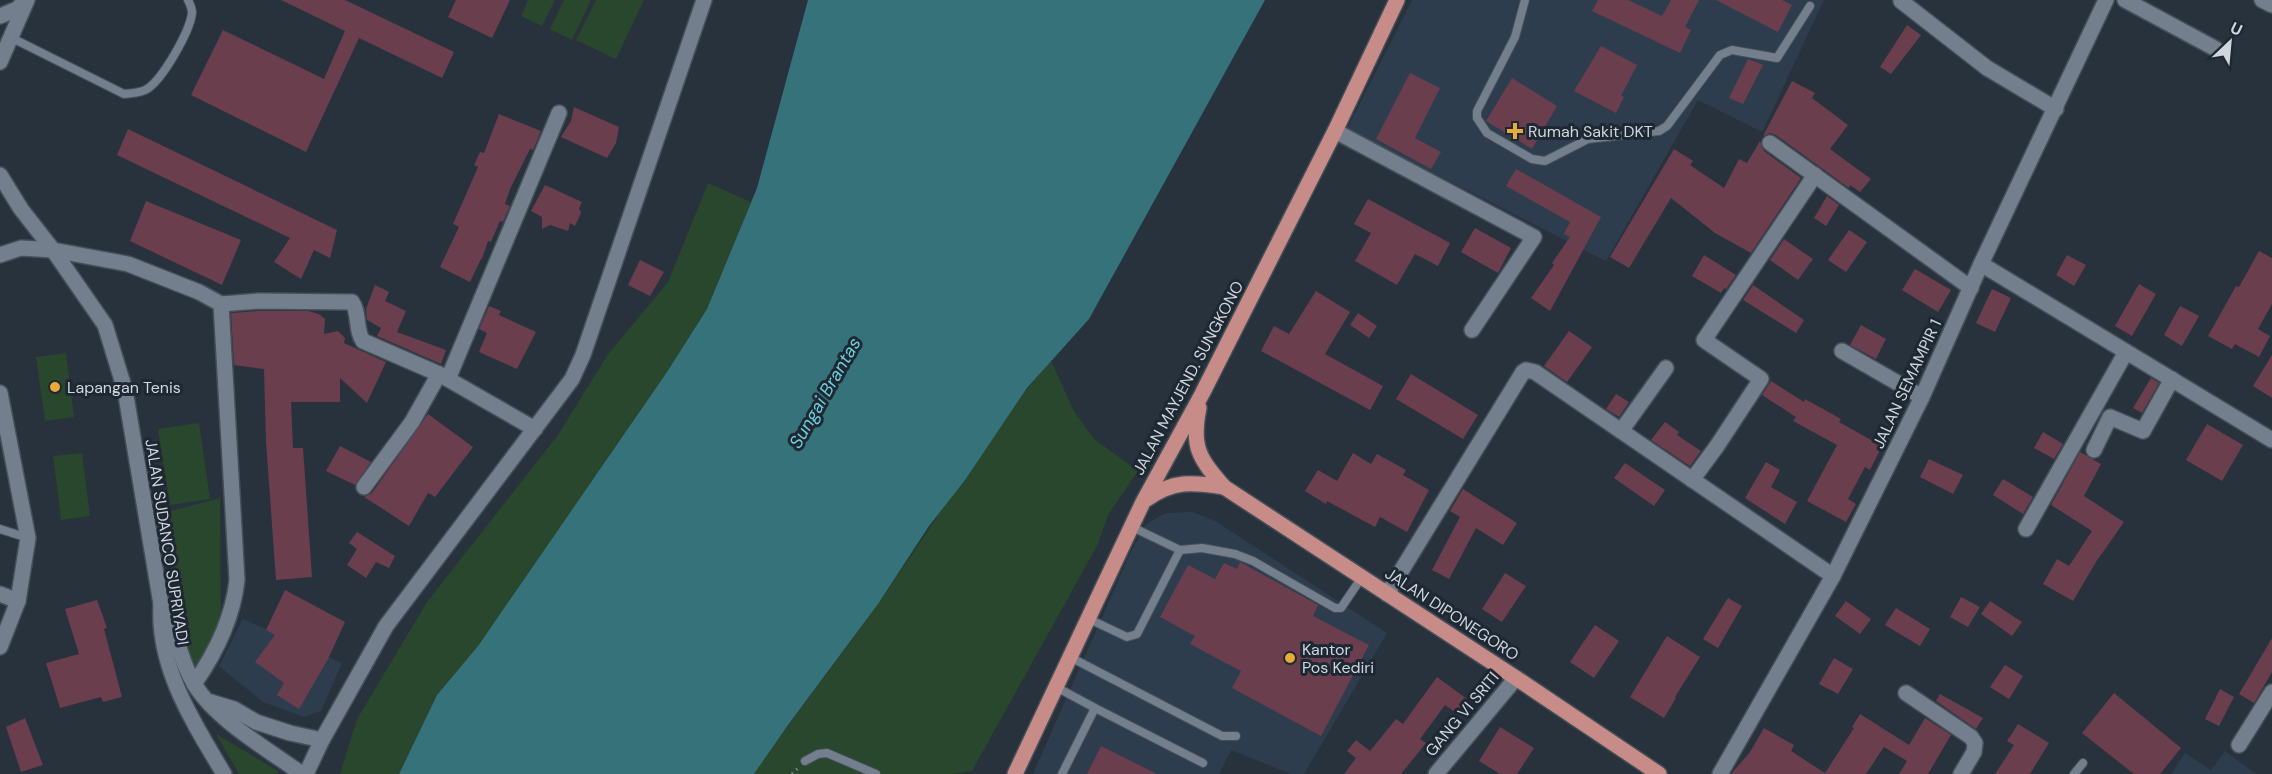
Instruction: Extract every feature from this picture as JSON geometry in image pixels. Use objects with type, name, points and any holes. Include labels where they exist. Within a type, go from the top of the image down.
[{"type":"main road","name":"JALAN MAYJEND. SUNGKONO","points":[[1016,774],[1143,502],[1202,394],[1335,131],[1397,0]]},
{"type":"main road","name":"JALAN DIPONEGORO","points":[[1202,394],[1195,429],[1197,448],[1207,467],[1224,487],[1659,774]]},
{"type":"main road","name":"JALAN DIPONEGORO","points":[[1143,502],[1161,489],[1179,483],[1224,487]]},
{"type":"street","points":[[0,16],[17,9],[27,0]]},
{"type":"street","points":[[0,62],[27,0]]},
{"type":"street","points":[[161,604],[171,620],[194,684],[206,700],[240,730],[304,774],[386,626],[572,379],[584,356],[705,0]]},
{"type":"street","points":[[2125,0],[2216,49]]},
{"type":"street","points":[[2262,0],[2272,5]]},
{"type":"street","points":[[1900,1],[1987,68],[2056,109]]},
{"type":"street","name":"JALAN SEMAMPIR 1","points":[[1720,774],[1833,576],[1922,398],[1981,264],[2056,109],[2103,1]]},
{"type":"street","points":[[364,487],[443,376],[559,113]]},
{"type":"street","points":[[1335,131],[1534,237],[1472,330]]},
{"type":"street","points":[[1770,143],[1971,288]]},
{"type":"street","name":"JALAN SUDANCO SUPRIYADI","points":[[0,175],[41,237],[53,250],[105,325],[125,390],[161,604],[160,622],[165,652],[184,707],[224,774]]},
{"type":"street","points":[[1692,480],[1761,379],[1704,340],[1815,175]]},
{"type":"street","points":[[0,255],[21,248],[53,250],[128,264],[199,292],[221,304],[259,301],[352,302],[355,306],[363,341],[443,376],[535,429]]},
{"type":"street","points":[[1981,264],[2272,440]]},
{"type":"street","points":[[194,684],[212,658],[236,592],[237,580],[221,304]]},
{"type":"street","points":[[1842,351],[1922,398]]},
{"type":"street","points":[[2026,529],[2126,352]]},
{"type":"street","points":[[1621,431],[1666,368]]},
{"type":"street","points":[[1387,594],[1526,370],[1535,372],[1833,576]]},
{"type":"street","points":[[2094,450],[2110,417],[2143,431],[2172,379]]},
{"type":"street","points":[[0,393],[28,538],[18,601],[0,646]]},
{"type":"street","points":[[0,594],[18,601]]},
{"type":"street","name":"GANG VI SRITI","points":[[1436,774],[1516,678]]},
{"type":"street","points":[[2239,745],[2272,692]]},
{"type":"street","points":[[1906,693],[1971,737],[1975,743],[1974,752],[1961,774]]},
{"type":"street","points":[[206,700],[234,709],[256,722],[322,740]]},
{"type":"lane","points":[[10,37],[124,94],[134,93],[146,90],[160,79],[171,62],[192,15],[188,0]]},
{"type":"lane","points":[[1523,1],[1515,37],[1477,111],[1477,118],[1487,133],[1532,159],[1545,161],[1588,139],[1659,131],[1667,126],[1715,59],[1726,51],[1732,50],[1777,58],[1810,6]]},
{"type":"lane","points":[[1132,527],[1180,550],[1202,548],[1235,554],[1253,561],[1339,609],[1362,577]]},
{"type":"lane","points":[[0,529],[28,538]]},
{"type":"lane","points":[[1089,619],[1127,637],[1137,634],[1180,550]]},
{"type":"lane","points":[[1070,657],[1222,736],[1236,736]]},
{"type":"lane","points":[[1056,687],[1203,763]]},
{"type":"lane","points":[[1062,774],[1095,708]]},
{"type":"lane","points":[[806,761],[818,754],[827,753],[876,774]]},
{"type":"lane","points":[[2074,774],[2083,763]]},
{"type":"shaded area","name":"Rumah Sakit DKT","points":[[1412,0],[1824,0],[1762,132],[1698,100],[1606,261],[1347,129]]},
{"type":"shaded area","points":[[1192,512],[1215,521],[1387,633],[1304,774],[1291,774],[1231,750],[1219,774],[1033,774],[1129,556],[1146,524],[1166,513]]},
{"type":"shaded area","points":[[243,619],[342,663],[321,711],[304,717],[263,702],[219,666]]},
{"type":"shaded area","points":[[2225,751],[2256,774],[2171,774],[2185,753],[2211,770]]},
{"type":"green space","points":[[528,0],[555,0],[542,26],[521,16]]},
{"type":"green space","points":[[564,0],[591,0],[572,40],[550,29]]},
{"type":"green space","points":[[596,0],[644,0],[616,59],[576,40]]},
{"type":"green space","points":[[708,183],[751,202],[707,309],[667,372],[478,646],[437,695],[399,774],[340,774],[357,719],[427,602],[558,435],[608,354],[668,282]]},
{"type":"green space","name":"Lapangan Tenis","points":[[66,353],[74,417],[45,421],[36,357]]},
{"type":"green space","points":[[1051,361],[1074,411],[1094,439],[1138,471],[1108,515],[1098,544],[972,771],[951,774],[754,774],[877,605],[1004,419]]},
{"type":"green space","points":[[199,423],[210,499],[170,505],[158,429]]},
{"type":"green space","points":[[82,453],[90,516],[61,520],[53,456]]},
{"type":"green space","points":[[220,498],[221,632],[197,670],[186,655],[156,515]]},
{"type":"green space","points":[[216,734],[278,772],[276,774],[239,774]]},
{"type":"water","name":"Sungai Brantas","points":[[808,0],[1265,0],[1089,319],[1027,388],[965,480],[929,526],[878,604],[754,774],[399,774],[437,695],[478,646],[667,372],[707,309],[757,188]]},
{"type":"building","points":[[281,0],[345,0],[454,52],[442,78],[359,38],[306,152],[191,95],[223,30],[324,79],[345,31]]},
{"type":"building","points":[[456,0],[510,0],[492,38],[448,17]]},
{"type":"building","points":[[1598,0],[1628,0],[1662,16],[1671,0],[1699,0],[1685,27],[1691,30],[1680,53],[1592,11]]},
{"type":"building","points":[[1716,0],[1782,0],[1792,5],[1778,32]]},
{"type":"building","points":[[1907,25],[1921,35],[1891,74],[1880,67]]},
{"type":"building","points":[[1601,46],[1637,65],[1621,96],[1624,97],[1616,113],[1574,91]]},
{"type":"building","points":[[1748,59],[1763,65],[1743,104],[1729,98]]},
{"type":"building","points":[[1410,73],[1440,88],[1415,138],[1441,152],[1431,169],[1376,139]]},
{"type":"building","points":[[1512,78],[1557,106],[1532,149],[1486,121]]},
{"type":"building","points":[[1792,81],[1815,93],[1812,98],[1848,125],[1830,149],[1871,179],[1860,192],[1850,185],[1849,188],[1776,135],[1770,133],[1763,136]]},
{"type":"building","points":[[574,107],[619,127],[616,143],[607,158],[561,137],[571,121]]},
{"type":"building","points":[[499,114],[541,131],[533,150],[530,149],[510,189],[505,204],[510,206],[503,222],[500,221],[491,242],[488,241],[470,282],[440,267],[459,227],[453,224],[478,167],[474,165],[480,152],[484,153]]},
{"type":"building","points":[[128,129],[337,230],[330,258],[314,250],[301,279],[274,262],[290,238],[117,155]]},
{"type":"building","points":[[1760,141],[1764,151],[1801,178],[1751,253],[1715,233],[1671,198],[1629,268],[1610,257],[1674,149],[1693,161],[1690,165],[1724,188],[1739,159],[1747,163]]},
{"type":"building","points":[[1516,169],[1601,217],[1550,311],[1531,298],[1570,237],[1564,234],[1570,222],[1506,186]]},
{"type":"building","points":[[545,185],[582,202],[579,208],[581,213],[575,226],[570,223],[568,231],[550,225],[542,229],[542,217],[531,211]]},
{"type":"building","points":[[1827,196],[1839,205],[1826,226],[1814,218]]},
{"type":"building","points":[[1368,199],[1450,243],[1438,266],[1415,254],[1397,285],[1355,261],[1371,233],[1354,224]]},
{"type":"building","points":[[146,201],[241,240],[222,285],[130,241]]},
{"type":"building","points":[[1475,228],[1511,248],[1498,273],[1461,252]]},
{"type":"building","points":[[1849,230],[1867,242],[1846,272],[1828,260]]},
{"type":"building","points":[[1784,239],[1813,259],[1798,280],[1770,260]]},
{"type":"building","points":[[2259,251],[2272,258],[2272,304],[2258,329],[2270,336],[2259,357],[2235,344],[2232,349],[2208,336]]},
{"type":"building","points":[[1704,255],[1736,275],[1721,293],[1692,276]]},
{"type":"building","points":[[2067,255],[2086,265],[2074,286],[2056,275]]},
{"type":"building","points":[[640,260],[664,272],[650,296],[628,285]]},
{"type":"building","points":[[1915,269],[1951,290],[1938,312],[1902,290]]},
{"type":"building","points":[[2139,284],[2156,294],[2132,336],[2115,326]]},
{"type":"building","points":[[375,285],[389,292],[385,301],[406,311],[397,332],[446,350],[441,364],[377,336],[381,328],[367,320],[366,309]]},
{"type":"building","points":[[1753,285],[1804,320],[1796,333],[1743,300]]},
{"type":"building","points":[[1992,289],[2011,298],[1995,332],[1976,323]]},
{"type":"building","points":[[1316,291],[1350,312],[1325,354],[1383,386],[1370,410],[1261,351],[1274,326],[1289,334]]},
{"type":"building","points":[[489,306],[501,311],[499,315],[536,332],[517,369],[479,352],[487,333],[479,329]]},
{"type":"building","points":[[2180,306],[2199,316],[2182,346],[2164,335]]},
{"type":"building","points":[[308,311],[319,314],[325,319],[324,334],[338,331],[345,338],[344,343],[386,362],[367,403],[340,378],[340,402],[291,402],[293,448],[303,448],[312,577],[276,580],[266,442],[264,369],[234,365],[231,313]]},
{"type":"building","points":[[1358,313],[1377,326],[1369,338],[1350,325]]},
{"type":"building","points":[[1861,325],[1886,339],[1876,359],[1850,345]]},
{"type":"building","points":[[1569,331],[1592,347],[1567,382],[1544,366]]},
{"type":"building","points":[[2272,355],[2272,398],[2253,386]]},
{"type":"building","points":[[1411,374],[1478,415],[1463,439],[1396,399]]},
{"type":"building","points":[[2151,378],[2159,383],[2142,413],[2133,408]]},
{"type":"building","points":[[1771,381],[1804,402],[1805,399],[1841,419],[1839,422],[1882,446],[1870,470],[1865,467],[1848,499],[1856,504],[1846,522],[1807,501],[1837,445],[1793,421],[1796,417],[1762,395]]},
{"type":"building","points":[[1616,394],[1629,402],[1619,417],[1606,409]]},
{"type":"building","points":[[428,414],[473,447],[435,497],[428,493],[409,526],[364,497],[372,493]]},
{"type":"building","points":[[1665,422],[1679,432],[1677,435],[1701,451],[1690,466],[1651,440]]},
{"type":"building","points":[[2207,424],[2243,445],[2222,481],[2186,460]]},
{"type":"building","points":[[2043,432],[2063,444],[2054,459],[2034,448]]},
{"type":"building","points":[[340,446],[371,462],[355,485],[326,471]]},
{"type":"building","points":[[2080,452],[2101,464],[2084,496],[2124,522],[2096,562],[2073,601],[2043,584],[2057,559],[2069,566],[2092,531],[2051,505]]},
{"type":"building","points":[[1353,453],[1371,464],[1377,454],[1406,470],[1403,475],[1429,490],[1407,532],[1380,517],[1375,527],[1327,501],[1326,504],[1305,491],[1318,470],[1337,481]]},
{"type":"building","points":[[1929,459],[1963,475],[1953,494],[1920,477]]},
{"type":"building","points":[[1766,462],[1780,470],[1771,487],[1797,502],[1785,524],[1745,498]]},
{"type":"building","points":[[1625,463],[1665,490],[1654,506],[1614,478]]},
{"type":"building","points":[[2003,479],[2033,497],[2023,514],[1993,495]]},
{"type":"building","points":[[1463,489],[1517,523],[1503,545],[1476,528],[1449,579],[1432,570],[1460,517],[1450,511]]},
{"type":"building","points":[[357,532],[395,556],[389,568],[376,562],[366,578],[347,565],[357,549],[349,543]]},
{"type":"building","name":"Kantor Pos Kediri","points":[[1240,562],[1318,605],[1313,616],[1369,645],[1321,736],[1232,688],[1241,671],[1190,644],[1195,636],[1160,617],[1188,565],[1215,579],[1224,563],[1237,569]]},
{"type":"building","points":[[1505,573],[1526,586],[1502,622],[1482,609]]},
{"type":"building","points":[[285,590],[345,622],[328,659],[299,709],[277,695],[284,683],[255,662],[275,635],[266,630]]},
{"type":"building","points":[[1961,597],[1980,607],[1968,627],[1950,617]]},
{"type":"building","points":[[1728,598],[1742,606],[1718,648],[1703,639]]},
{"type":"building","points":[[97,600],[107,628],[104,629],[122,697],[103,702],[101,697],[60,708],[46,663],[79,654],[65,609]]},
{"type":"building","points":[[1846,601],[1871,619],[1860,634],[1835,616]]},
{"type":"building","points":[[1990,601],[2022,622],[2012,636],[1981,614]]},
{"type":"building","points":[[1896,608],[1930,629],[1920,646],[1885,625]]},
{"type":"building","points":[[1595,625],[1619,641],[1594,678],[1570,662]]},
{"type":"building","points":[[1667,636],[1700,657],[1664,718],[1630,697]]},
{"type":"building","points":[[2272,638],[2272,672],[2254,703],[2239,694]]},
{"type":"building","points":[[1834,658],[1853,669],[1838,694],[1819,684]]},
{"type":"building","points":[[2005,665],[2023,676],[2009,699],[1990,687]]},
{"type":"building","points":[[1437,677],[1467,699],[1465,702],[1470,706],[1462,717],[1445,705],[1420,739],[1426,743],[1401,774],[1344,774],[1356,758],[1347,751],[1356,740],[1370,751],[1396,719],[1403,724]]},
{"type":"building","points":[[2220,689],[2234,697],[2219,726],[2205,719]]},
{"type":"building","points":[[2114,693],[2181,748],[2160,774],[2134,774],[2082,733]]},
{"type":"building","points":[[1940,694],[1983,718],[1976,729],[1936,701]]},
{"type":"building","points":[[1860,714],[1909,745],[1925,718],[1951,735],[1928,774],[1899,774],[1907,761],[1884,747],[1866,774],[1731,774],[1750,752],[1764,728],[1794,745],[1791,751],[1825,773],[1854,728],[1852,727]]},
{"type":"building","points":[[25,718],[43,765],[21,772],[6,727]]},
{"type":"building","points":[[2018,724],[2049,743],[2030,774],[1995,774],[2014,745],[2007,741]]},
{"type":"building","points":[[1500,727],[1534,748],[1517,774],[1500,774],[1479,761]]},
{"type":"building","points":[[1101,746],[1157,774],[1087,774]]},
{"type":"place","name":"Rumah Sakit DKT","points":[[1515,131]]},
{"type":"place","name":"Lapangan Tenis","points":[[55,387]]},
{"type":"place","name":"Kantor Pos Kediri","points":[[1290,658]]}]
